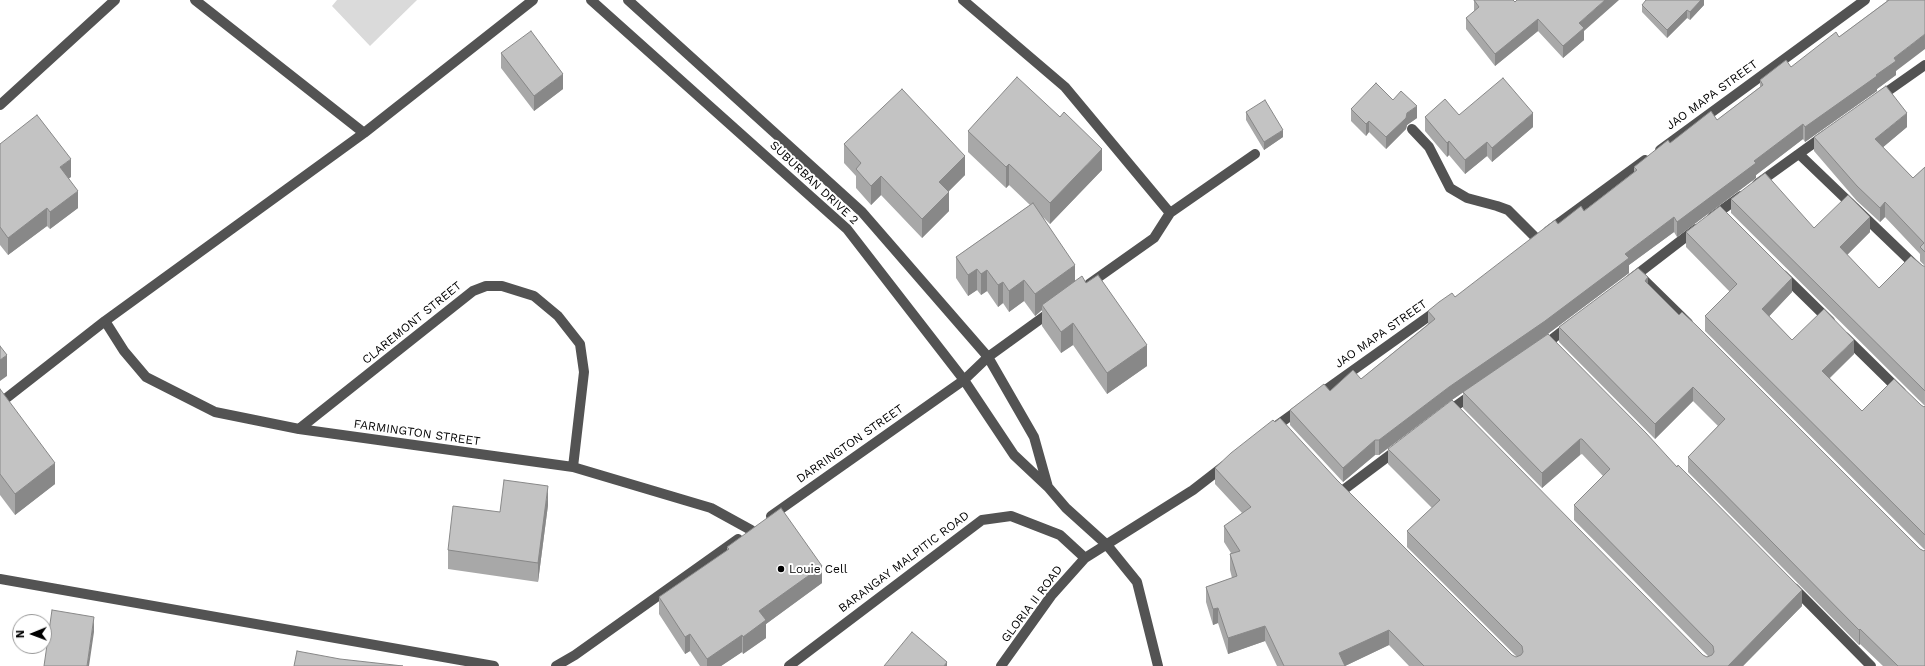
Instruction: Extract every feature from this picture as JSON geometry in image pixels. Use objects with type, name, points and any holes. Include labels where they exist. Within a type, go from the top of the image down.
[{"type":"street","points":[[0,105],[115,0]]},
{"type":"street","points":[[195,0],[364,133]]},
{"type":"street","points":[[0,403],[105,321],[364,133],[533,0]]},
{"type":"street","name":"SUBURBAN DRIVE 2","points":[[591,0],[847,229],[964,380],[1014,455],[1048,487],[1066,508],[1107,545],[1139,587],[1158,666]]},
{"type":"street","name":"SUBURBAN DRIVE 2","points":[[628,0],[862,212],[988,357],[1034,437],[1048,487]]},
{"type":"street","points":[[963,0],[1065,87],[1170,213]]},
{"type":"street","name":"JAO MAPA STREET","points":[[1412,129],[1429,147],[1450,188],[1467,198],[1508,210],[1534,241],[1865,0]]},
{"type":"street","points":[[1868,105],[1925,65]]},
{"type":"street","points":[[1625,283],[1722,214],[1799,154],[1837,127]]},
{"type":"street","points":[[1078,293],[1154,238],[1170,213],[1255,154]]},
{"type":"street","points":[[1799,154],[1925,275]]},
{"type":"street","points":[[1775,267],[1908,399]]},
{"type":"street","points":[[1638,273],[1694,329]]},
{"type":"street","name":"CLAREMONT STREET","points":[[299,429],[473,291],[486,286],[502,286],[534,296],[558,316],[580,344],[584,372],[573,468]]},
{"type":"street","name":"JAO MAPA STREET","points":[[1266,433],[1448,303]]},
{"type":"street","name":"DARRINGTON STREET","points":[[556,666],[575,655],[964,380],[988,357],[1058,306]]},
{"type":"street","name":"FARMINGTON STREET","points":[[105,321],[124,351],[146,376],[215,412],[299,429],[573,468],[711,508],[758,525]]},
{"type":"street","points":[[1530,354],[1552,344],[1575,322]]},
{"type":"street","points":[[1435,421],[1456,410],[1485,385]]},
{"type":"street","points":[[1279,423],[1288,432]]},
{"type":"street","points":[[1343,491],[1404,445]]},
{"type":"street","points":[[1085,558],[1193,490],[1230,462]]},
{"type":"street","name":"BARANGAY MALPITIC ROAD","points":[[789,666],[982,520],[1011,516],[1060,536],[1085,558]]},
{"type":"street","name":"GLORIA II ROAD","points":[[1001,666],[1051,596],[1085,558]]},
{"type":"street","points":[[0,579],[494,666]]},
{"type":"street","points":[[1788,582],[1871,666]]},
{"type":"shaded area","points":[[337,0],[417,0],[370,46],[332,6]]},
{"type":"building","points":[[1474,0],[1513,0],[1515,2],[1517,0],[1605,0],[1579,23],[1584,28],[1563,46],[1538,19],[1495,54],[1466,18],[1479,7]]},
{"type":"building","points":[[1646,0],[1701,0],[1690,12],[1687,10],[1667,30],[1642,5]]},
{"type":"building","points":[[1889,0],[1925,0],[1925,34],[1894,58],[1896,61],[1805,127],[1803,124],[1754,161],[1756,163],[1677,222],[1674,217],[1625,254],[1629,258],[1545,321],[1449,387],[1379,440],[1375,440],[1343,468],[1290,410],[1324,384],[1330,391],[1353,370],[1361,379],[1435,319],[1428,311],[1439,302],[1452,293],[1455,297],[1555,220],[1558,224],[1581,206],[1584,211],[1637,170],[1634,167],[1668,140],[1670,143],[1711,111],[1717,120],[1763,85],[1760,80],[1786,60],[1791,67],[1836,32],[1839,37]]},
{"type":"building","points":[[531,31],[563,74],[534,96],[501,53]]},
{"type":"building","points":[[1017,77],[1060,117],[1064,112],[1102,149],[1050,203],[1009,164],[1006,167],[968,131]]},
{"type":"building","points":[[1503,78],[1533,113],[1492,148],[1487,142],[1465,160],[1449,141],[1447,143],[1425,117],[1445,99],[1459,115]]},
{"type":"building","points":[[1376,83],[1393,100],[1401,91],[1417,106],[1407,113],[1406,118],[1386,137],[1369,121],[1366,124],[1351,109]]},
{"type":"building","points":[[1886,86],[1907,113],[1875,139],[1913,178],[1925,167],[1925,252],[1920,247],[1924,243],[1885,202],[1880,208],[1857,186],[1814,137]]},
{"type":"building","points":[[902,89],[965,156],[939,182],[949,192],[922,219],[881,176],[871,186],[856,169],[861,163],[844,144]]},
{"type":"building","points":[[1265,100],[1283,130],[1264,142],[1246,112]]},
{"type":"building","points":[[37,115],[71,159],[60,167],[78,191],[50,212],[47,208],[8,238],[0,227],[0,144]]},
{"type":"building","points":[[1765,173],[1814,228],[1848,195],[1870,217],[1840,247],[1879,288],[1911,256],[1925,266],[1925,391],[1731,199]]},
{"type":"building","points":[[1033,203],[1075,265],[1035,294],[1024,280],[1009,291],[1003,282],[998,285],[987,270],[981,274],[977,269],[968,275],[956,257]]},
{"type":"building","points":[[1720,206],[1792,278],[1762,309],[1792,340],[1824,309],[1854,340],[1822,371],[1862,411],[1894,379],[1921,405],[1924,407],[1925,406],[1925,535],[1705,316],[1737,284],[1686,232]]},
{"type":"building","points":[[1638,268],[1648,277],[1645,281],[1679,315],[1682,312],[1696,325],[1920,549],[1925,550],[1925,666],[1898,666],[1860,629],[1859,630],[1688,457],[1725,419],[1693,387],[1655,424],[1559,327]]},
{"type":"building","points":[[1098,275],[1147,345],[1107,373],[1073,323],[1061,332],[1042,305],[1082,276],[1086,283]]},
{"type":"building","points":[[1548,334],[1646,433],[1677,467],[1678,465],[1802,590],[1728,666],[1424,666],[1389,630],[1339,653],[1345,666],[1284,666],[1265,626],[1228,638],[1218,608],[1213,609],[1206,587],[1237,576],[1230,554],[1240,551],[1224,526],[1251,507],[1215,468],[1231,453],[1273,420],[1275,422],[1280,418],[1337,480],[1512,655],[1516,657],[1521,655],[1523,652],[1522,646],[1407,531],[1440,500],[1388,449],[1452,400],[1703,655],[1707,657],[1712,655],[1714,652],[1713,646],[1574,505],[1610,469],[1582,439],[1580,439],[1542,473],[1463,392]]},
{"type":"building","points":[[0,346],[7,355],[0,360]]},
{"type":"building","points":[[0,389],[55,463],[15,494],[0,474]]},
{"type":"building","points":[[504,480],[548,486],[538,563],[448,550],[453,506],[500,512]]},
{"type":"building","points":[[781,508],[822,566],[759,611],[766,620],[743,637],[742,635],[707,659],[690,634],[685,637],[659,597],[729,549],[727,547]]},
{"type":"building","points":[[52,610],[94,617],[87,666],[44,666],[46,654],[52,654]]},
{"type":"building","points":[[912,632],[947,662],[944,666],[884,666]]},
{"type":"building","points":[[297,651],[340,659],[403,666],[294,666]]},
{"type":"place","name":"Louie Cell","points":[[781,569]]}]
